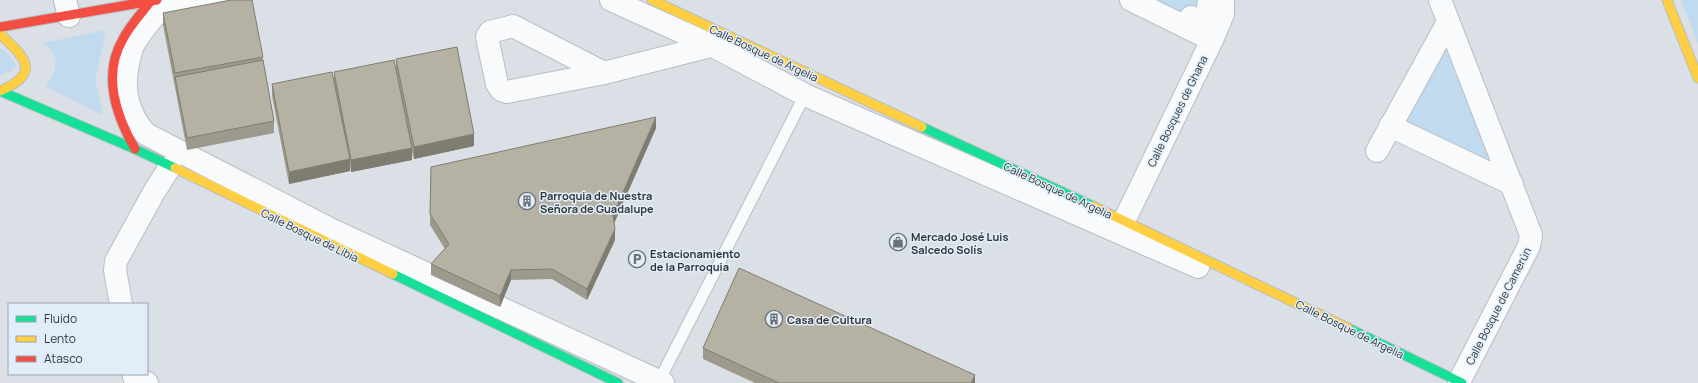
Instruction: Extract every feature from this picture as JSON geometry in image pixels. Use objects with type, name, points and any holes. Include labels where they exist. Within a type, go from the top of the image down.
[{"type":"street","points":[[217,0],[158,11],[133,44],[127,66],[126,90],[128,106],[139,126],[146,134],[332,230],[660,382]]},
{"type":"street","points":[[611,0],[723,43],[810,86],[1453,383]]},
{"type":"street","name":"Calle Bosque de Argelia","points":[[652,0],[723,43]]},
{"type":"street","points":[[1131,0],[1212,40]]},
{"type":"street","points":[[1154,0],[1206,24],[1209,0]]},
{"type":"street","name":"Calle Bosques de Ghana","points":[[1124,221],[1212,40],[1223,14],[1223,0]]},
{"type":"street","name":"Calle Bosque de Camerún","points":[[1440,0],[1530,230],[1531,241],[1453,383]]},
{"type":"street","points":[[1667,0],[1698,78]]},
{"type":"street","points":[[0,27],[67,8],[154,1]]},
{"type":"street","points":[[135,149],[124,130],[116,107],[113,69],[119,45],[154,1]]},
{"type":"street","points":[[1377,151],[1448,22]]},
{"type":"street","points":[[604,73],[513,26],[490,32],[487,37],[497,84],[504,91],[604,73],[723,43]]},
{"type":"street","points":[[0,34],[19,51],[25,62],[24,74],[18,82],[0,91]]},
{"type":"street","points":[[0,45],[6,44],[17,54],[20,65],[17,75],[0,82]]},
{"type":"street","name":"Calle Bosque de Argelia","points":[[810,86],[1124,221],[1453,383]]},
{"type":"street","name":"Calle Bosque de Libia","points":[[0,91],[135,149],[618,383]]},
{"type":"street","points":[[1390,126],[1512,184]]},
{"type":"street","points":[[121,303],[115,270],[116,261],[154,192],[170,167]]},
{"type":"lane","points":[[660,382],[810,86]]},
{"type":"shaded area","points":[[1154,0],[1209,0],[1206,24]]},
{"type":"shaded area","points":[[1681,0],[1698,0],[1698,44]]},
{"type":"shaded area","points":[[106,30],[95,80],[103,115],[45,86],[53,75],[56,63],[53,53],[43,43]]},
{"type":"shaded area","points":[[1448,44],[1494,167],[1405,120]]},
{"type":"shaded area","points":[[0,48],[7,52],[16,65],[11,71],[0,75]]},
{"type":"building","points":[[231,0],[252,0],[263,57],[175,73],[163,13]]},
{"type":"building","points":[[457,47],[474,134],[414,147],[396,59]]},
{"type":"building","points":[[263,60],[274,121],[187,138],[175,77]]},
{"type":"building","points":[[394,60],[412,148],[351,160],[334,72]]},
{"type":"building","points":[[332,72],[350,159],[289,172],[272,84]]},
{"type":"building","name":"Parroquia de Nuestra Señora de Guadalupe","points":[[656,117],[613,215],[615,229],[587,289],[552,269],[511,270],[500,296],[431,264],[449,244],[430,214],[431,167]]},
{"type":"building","name":"Casa de Cultura","points":[[739,268],[975,375],[971,383],[779,383],[703,348]]},
{"type":"traffic: fast","points":[[0,91],[135,149],[175,168]]},
{"type":"traffic: fast","points":[[922,127],[1093,206]]},
{"type":"traffic: fast","points":[[393,274],[618,383]]},
{"type":"traffic: fast","points":[[1348,328],[1462,383]]},
{"type":"traffic: slow","points":[[652,0],[922,127]]},
{"type":"traffic: slow","points":[[1667,0],[1698,78]]},
{"type":"traffic: slow","points":[[0,34],[22,57],[25,64],[25,71],[22,77],[0,91]]},
{"type":"traffic: slow","points":[[175,168],[393,274]]},
{"type":"traffic: slow","points":[[1093,206],[1348,328]]},
{"type":"traffic: jam","points":[[0,27],[157,0]]},
{"type":"traffic: jam","points":[[135,149],[117,109],[114,95],[113,67],[117,53],[126,34],[150,2]]},
{"type":"place","name":"Parroquia de Nuestra Señora de Guadalupe","points":[[527,201]]},
{"type":"place","name":"Mercado José Luis Salcedo Solís","points":[[898,242]]},
{"type":"place","name":"Estacionamiento de la Parroquia","points":[[637,259]]},
{"type":"place","name":"Casa de Cultura","points":[[774,319]]}]
